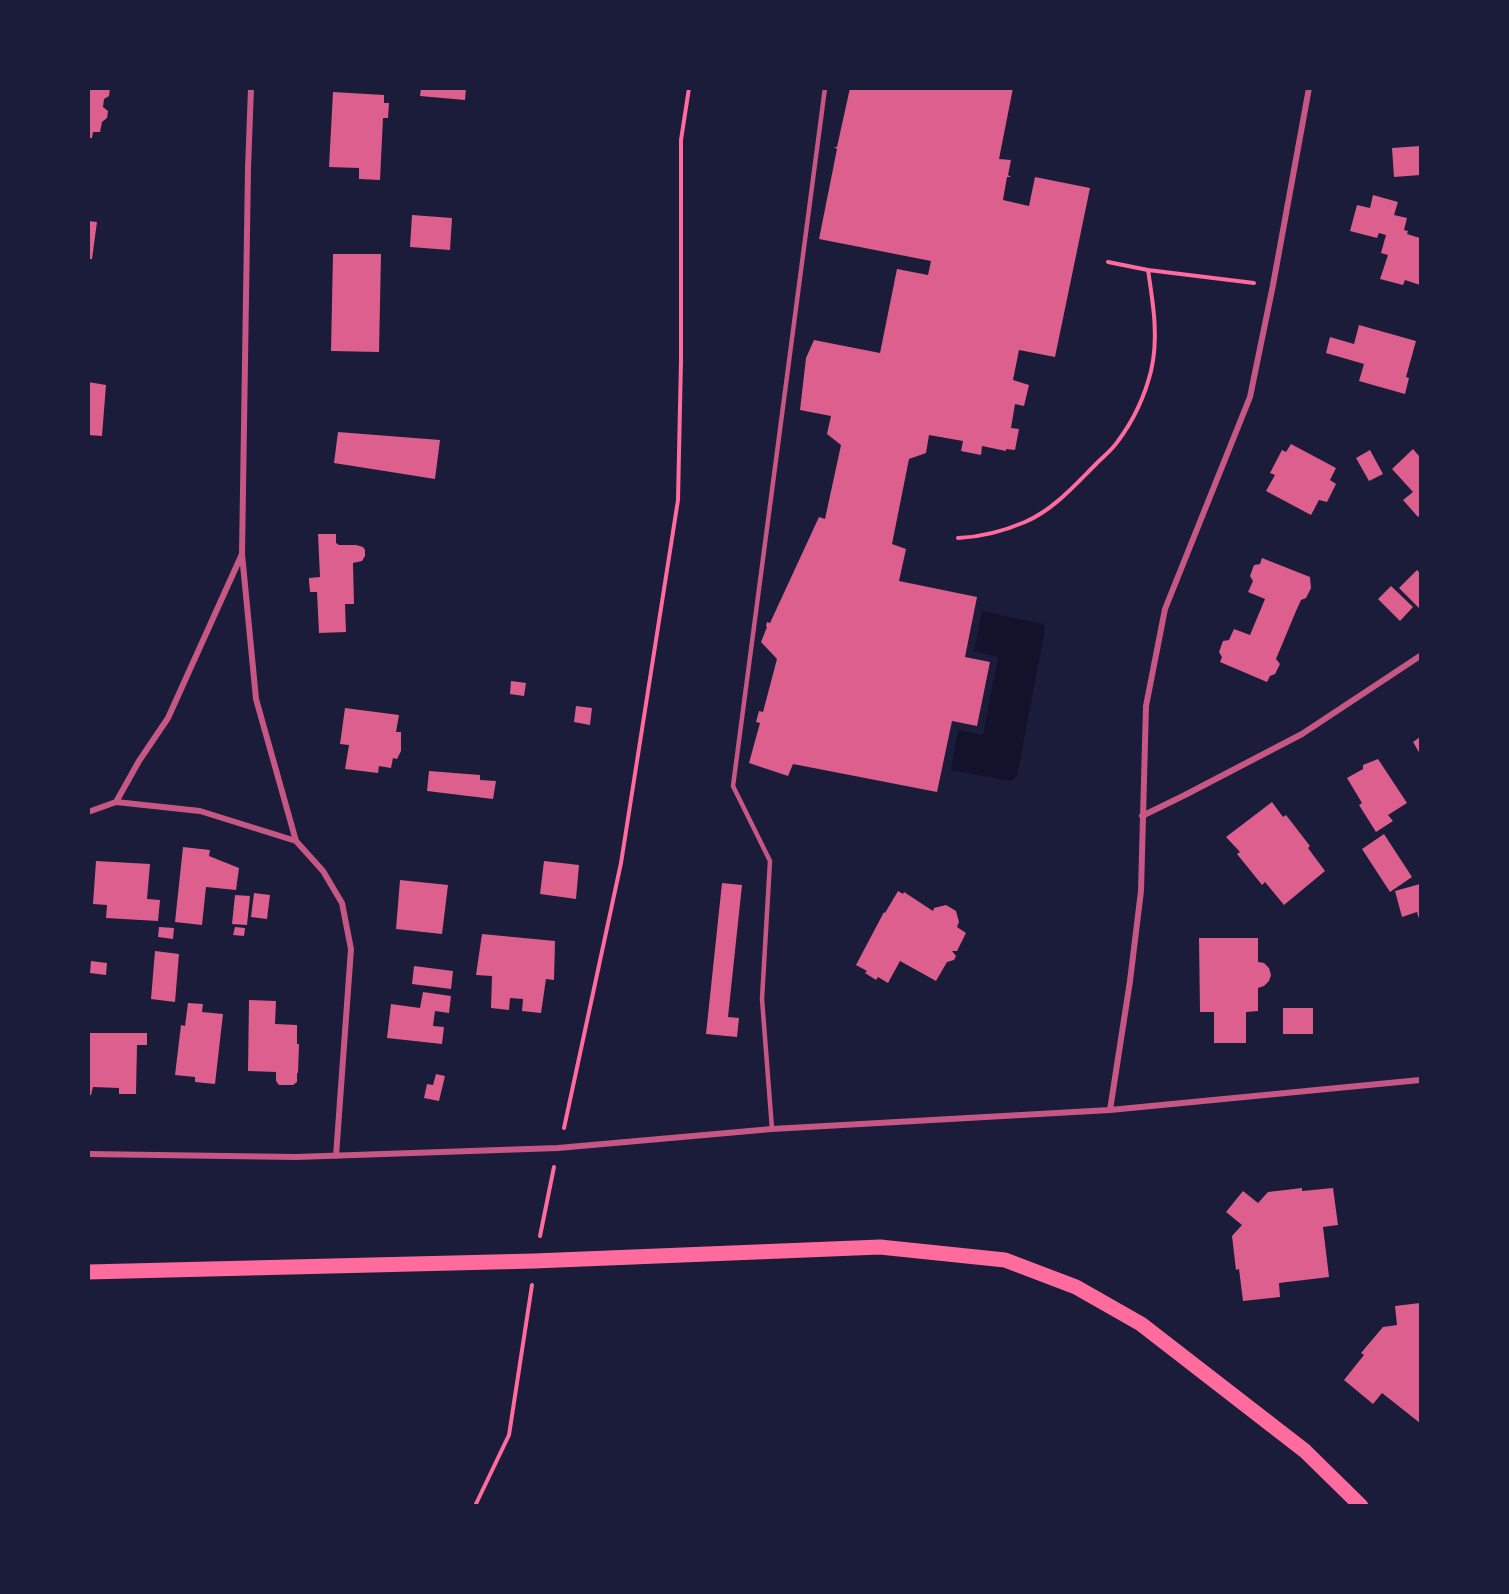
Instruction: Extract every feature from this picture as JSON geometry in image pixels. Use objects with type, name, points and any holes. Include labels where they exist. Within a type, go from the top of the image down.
[{"type":"main road","points":[[88,1272],[534,1261],[880,1247],[1005,1260],[1076,1287],[1141,1324],[1305,1451],[1360,1506]]},
{"type":"street","points":[[251,88],[242,554],[256,699],[296,841],[323,871],[342,903],[351,949],[336,1156]]},
{"type":"street","points":[[1110,1110],[1141,891],[1146,706],[1165,609],[1250,397],[1273,285],[1308,88]]},
{"type":"street","points":[[116,801],[168,718],[242,554]]},
{"type":"street","points":[[1142,816],[1302,734],[1420,656]]},
{"type":"street","points":[[88,812],[116,801],[200,811],[296,841]]},
{"type":"street","points":[[88,1154],[336,1156],[558,1148],[772,1130],[1110,1110],[1420,1080]]},
{"type":"lane","points":[[772,1130],[762,999],[770,861],[733,786],[825,88]]},
{"type":"path","points":[[475,1506],[509,1435],[534,1261],[621,863],[678,500],[681,360],[681,140],[689,88]]},
{"type":"path","points":[[1108,262],[1148,270],[1273,285]]},
{"type":"path","points":[[958,538],[1005,530],[1044,512],[1070,491],[1117,443],[1133,417],[1151,372],[1154,311],[1148,270]]},
{"type":"shaded area","points":[[982,611],[1043,624],[1045,629],[1017,776],[1011,781],[951,770],[958,730],[983,735],[998,657],[974,651]]},
{"type":"building","points":[[88,88],[110,88],[109,96],[104,99],[103,107],[108,111],[107,118],[102,122],[100,132],[93,132],[92,138],[88,138]]},
{"type":"building","points":[[421,88],[466,88],[465,100],[420,96]]},
{"type":"building","points":[[850,88],[1013,88],[999,159],[1011,160],[1008,175],[1011,177],[1007,177],[1003,200],[1029,206],[1035,177],[1090,188],[1055,357],[1019,350],[1013,380],[1029,385],[1024,406],[1015,404],[1011,428],[1019,429],[1015,450],[1006,449],[1006,451],[982,446],[981,455],[961,451],[963,441],[929,435],[926,453],[909,459],[892,544],[906,549],[899,581],[977,597],[965,657],[990,662],[977,726],[952,721],[937,792],[793,764],[788,776],[749,763],[760,723],[756,722],[759,711],[763,712],[777,659],[761,642],[767,622],[770,623],[819,517],[825,519],[841,445],[827,434],[831,416],[800,410],[806,358],[814,340],[880,353],[897,269],[928,275],[931,261],[819,239],[837,149],[834,147],[837,147]]},
{"type":"building","points":[[333,92],[384,95],[384,103],[389,103],[388,118],[383,118],[380,180],[359,179],[359,168],[329,167]]},
{"type":"building","points":[[1420,146],[1420,175],[1394,177],[1392,148]]},
{"type":"building","points":[[1373,195],[1398,202],[1394,215],[1407,218],[1404,230],[1408,231],[1407,234],[1420,238],[1420,285],[1405,280],[1403,285],[1380,279],[1388,255],[1381,253],[1386,235],[1379,233],[1377,238],[1350,231],[1357,205],[1370,208]]},
{"type":"building","points":[[412,215],[452,218],[450,250],[410,247]]},
{"type":"building","points":[[88,221],[97,222],[92,259],[88,259]]},
{"type":"building","points":[[333,254],[381,254],[379,352],[331,351]]},
{"type":"building","points":[[1359,325],[1416,341],[1406,377],[1409,378],[1405,394],[1359,381],[1364,364],[1326,353],[1330,337],[1354,344]]},
{"type":"building","points":[[88,382],[106,385],[102,436],[88,435]]},
{"type":"building","points":[[338,432],[440,440],[435,479],[334,463]]},
{"type":"building","points":[[1291,444],[1336,468],[1330,480],[1336,484],[1327,502],[1319,500],[1311,515],[1266,491],[1275,475],[1270,473],[1282,450],[1286,452]]},
{"type":"building","points":[[1413,449],[1420,455],[1420,515],[1418,517],[1403,500],[1413,492],[1392,469]]},
{"type":"building","points":[[1370,450],[1383,474],[1369,481],[1356,458]]},
{"type":"building","points":[[318,534],[336,534],[336,543],[339,545],[356,545],[365,550],[362,561],[353,563],[354,604],[345,604],[346,632],[319,633],[317,592],[310,592],[309,581],[309,578],[320,577]]},
{"type":"building","points":[[1262,558],[1310,577],[1311,588],[1306,598],[1301,600],[1276,659],[1280,664],[1275,674],[1270,676],[1267,682],[1220,662],[1222,657],[1219,652],[1223,641],[1229,640],[1234,629],[1250,635],[1265,599],[1248,592],[1253,581],[1250,576],[1254,565],[1260,564]]},
{"type":"building","points":[[1417,570],[1420,573],[1420,609],[1399,588]]},
{"type":"building","points":[[1391,586],[1413,607],[1400,621],[1378,599]]},
{"type":"building","points":[[511,681],[526,683],[524,696],[510,694]]},
{"type":"building","points":[[576,706],[592,708],[590,725],[574,722]]},
{"type":"building","points":[[345,708],[399,715],[396,732],[401,732],[401,751],[397,759],[393,758],[391,768],[379,766],[378,773],[345,769],[349,745],[340,744]]},
{"type":"building","points":[[1420,737],[1420,754],[1413,742]]},
{"type":"building","points":[[1378,759],[1407,803],[1388,815],[1393,821],[1376,832],[1359,805],[1362,803],[1347,778],[1363,769],[1363,765]]},
{"type":"building","points":[[429,771],[480,775],[480,780],[496,781],[493,799],[427,791]]},
{"type":"building","points":[[1272,802],[1283,817],[1286,815],[1310,846],[1308,848],[1325,871],[1284,905],[1265,882],[1262,885],[1237,854],[1240,852],[1226,837]]},
{"type":"building","points":[[1384,834],[1412,877],[1390,892],[1362,849]]},
{"type":"building","points":[[183,847],[210,850],[209,856],[239,868],[236,890],[206,887],[202,925],[175,922]]},
{"type":"building","points":[[96,861],[150,864],[147,899],[160,900],[158,921],[106,918],[107,905],[93,904]]},
{"type":"building","points":[[544,861],[579,865],[576,899],[540,894]]},
{"type":"building","points":[[400,880],[448,885],[442,934],[396,929]]},
{"type":"building","points":[[722,883],[742,885],[728,1017],[739,1018],[737,1037],[706,1034]]},
{"type":"building","points":[[1420,884],[1420,922],[1417,912],[1402,917],[1395,891]]},
{"type":"building","points":[[898,891],[903,894],[904,892],[933,911],[934,908],[946,905],[956,911],[959,922],[957,927],[966,933],[957,951],[952,951],[956,956],[954,960],[947,962],[936,981],[900,961],[888,983],[878,977],[876,980],[856,965],[884,912]]},
{"type":"building","points":[[254,893],[270,895],[267,919],[251,917]]},
{"type":"building","points":[[235,895],[250,896],[247,925],[232,924]]},
{"type":"building","points":[[159,927],[174,928],[173,939],[158,937]]},
{"type":"building","points":[[235,927],[245,928],[244,936],[233,935]]},
{"type":"building","points":[[482,934],[555,941],[554,980],[546,979],[541,1013],[522,1011],[523,999],[510,998],[509,1010],[491,1008],[492,976],[476,975]]},
{"type":"building","points":[[1199,938],[1258,938],[1258,962],[1264,963],[1269,968],[1271,975],[1264,986],[1258,988],[1258,1011],[1246,1012],[1246,1043],[1214,1043],[1214,1012],[1200,1012]]},
{"type":"building","points":[[155,951],[179,954],[175,1002],[151,999]]},
{"type":"building","points":[[91,961],[107,963],[106,975],[90,973]]},
{"type":"building","points":[[414,966],[453,971],[451,989],[412,984]]},
{"type":"building","points":[[423,992],[451,996],[449,1013],[435,1011],[433,1026],[444,1027],[442,1044],[387,1038],[391,1004],[420,1008]]},
{"type":"building","points":[[249,1000],[276,1001],[275,1024],[297,1025],[298,1073],[297,1082],[293,1085],[279,1085],[276,1081],[276,1072],[248,1071]]},
{"type":"building","points":[[188,1003],[203,1004],[202,1012],[223,1014],[215,1084],[195,1082],[195,1077],[175,1075],[181,1025],[185,1026]]},
{"type":"building","points":[[1283,1008],[1313,1008],[1313,1034],[1283,1034]]},
{"type":"building","points":[[88,1033],[147,1033],[147,1045],[137,1045],[136,1094],[119,1094],[119,1088],[93,1087],[91,1095],[88,1095]]},
{"type":"building","points":[[436,1074],[445,1076],[439,1101],[424,1098],[427,1084],[433,1085]]},
{"type":"building","points":[[1302,1188],[1302,1191],[1333,1188],[1338,1225],[1323,1227],[1329,1277],[1279,1283],[1280,1297],[1243,1301],[1232,1236],[1242,1225],[1226,1212],[1243,1191],[1258,1203],[1268,1192]]},
{"type":"building","points":[[1420,1303],[1420,1423],[1382,1393],[1373,1404],[1344,1380],[1364,1355],[1361,1353],[1383,1327],[1397,1325],[1395,1306]]}]
